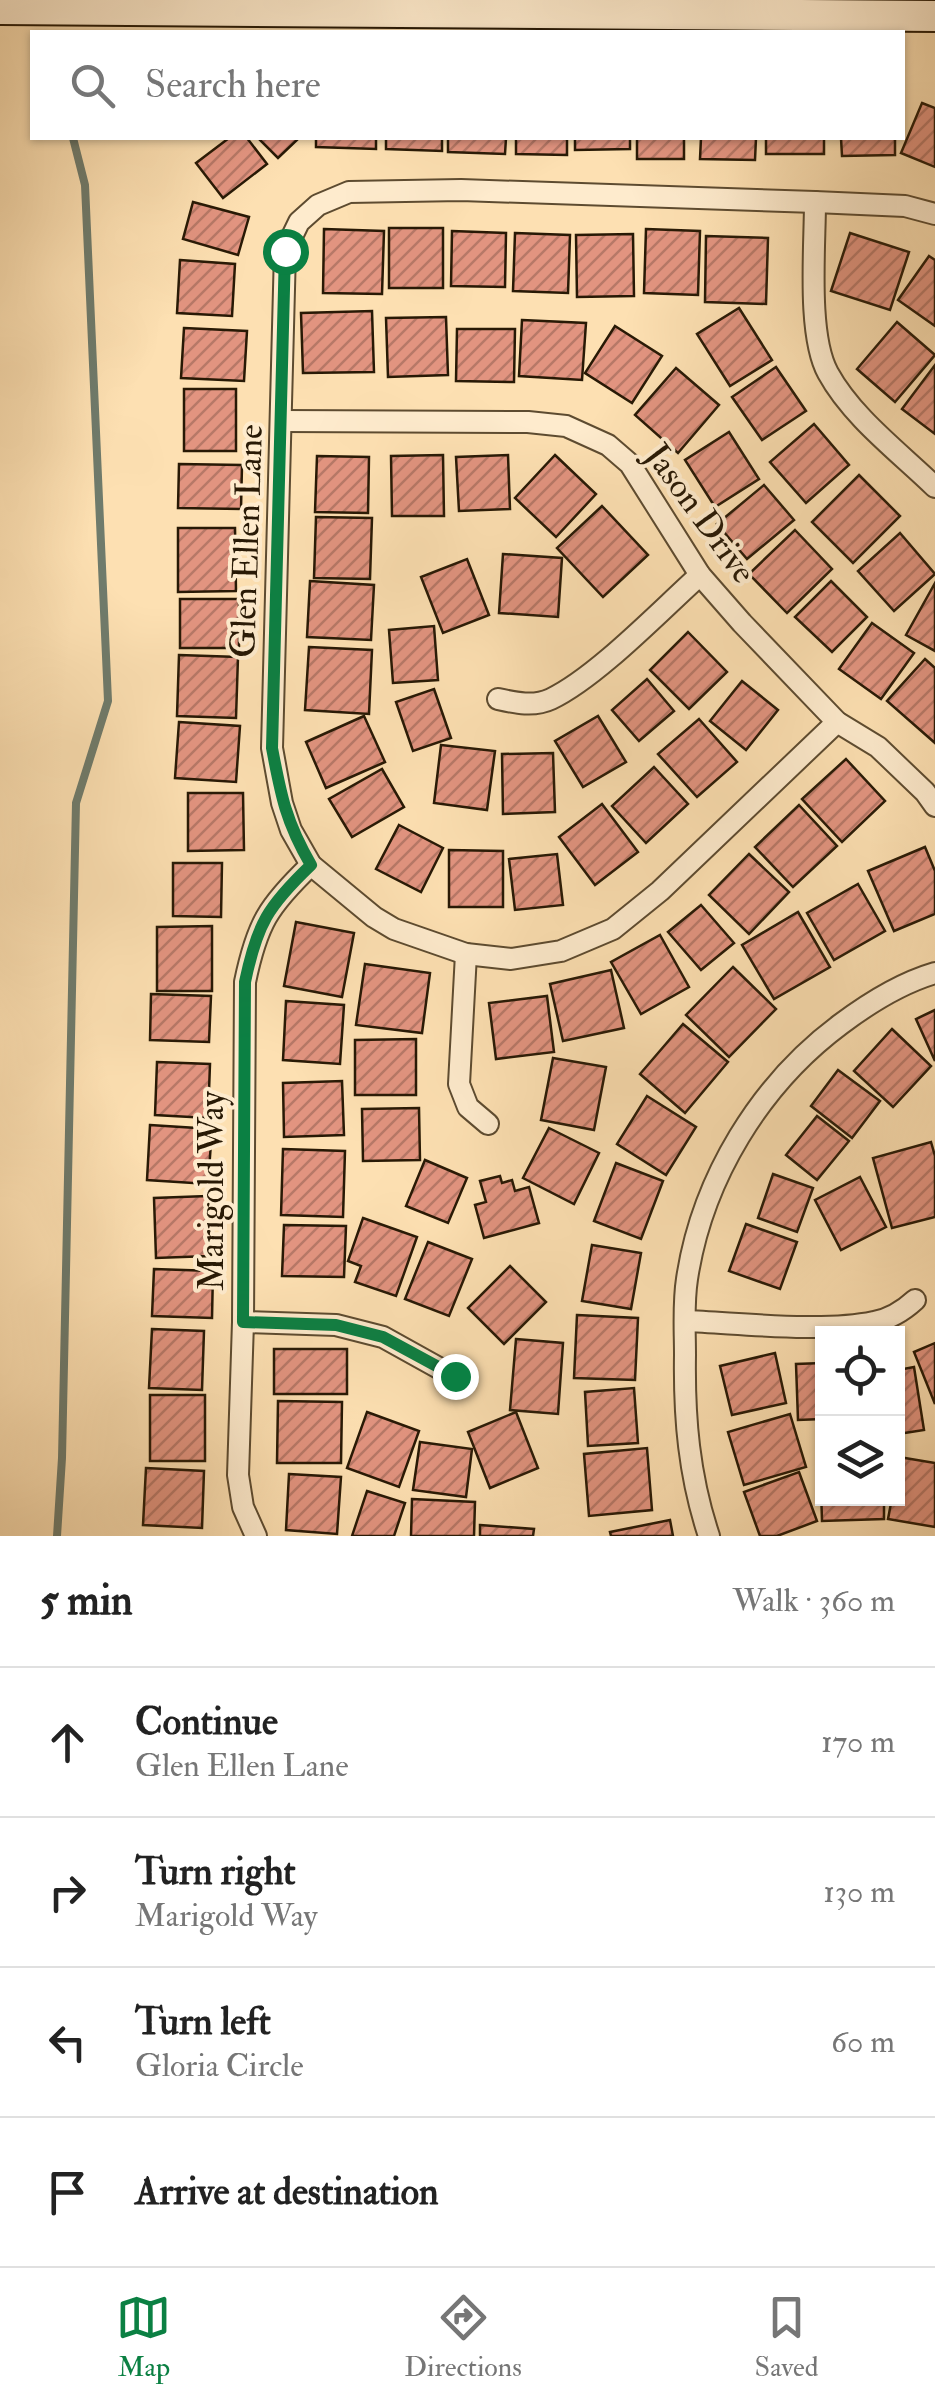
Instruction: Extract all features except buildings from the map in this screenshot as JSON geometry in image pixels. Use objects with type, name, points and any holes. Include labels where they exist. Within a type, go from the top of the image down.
[{"type":"main road","points":[[0,9],[935,16]]},
{"type":"street","name":"Glen Ellen Lane","points":[[837,722],[660,891],[612,930],[561,951],[511,959],[466,954],[394,930],[311,865],[286,817],[272,748],[285,251],[300,222],[318,204],[349,192],[460,190],[814,202],[905,206],[935,214]]},
{"type":"street","points":[[814,202],[816,339],[827,372],[861,416],[935,487]]},
{"type":"street","name":"Jason Drive","points":[[282,421],[528,422],[566,426],[608,445],[630,464],[700,574],[742,624],[837,722],[878,747],[935,806]]},
{"type":"street","points":[[498,698],[522,704],[550,700],[592,670],[700,574]]},
{"type":"street","name":"Marigold Way","points":[[256,1536],[243,1507],[238,1475],[245,982],[254,938],[261,924],[276,898],[311,865]]},
{"type":"street","points":[[466,954],[458,1084],[468,1107],[488,1124]]},
{"type":"street","points":[[709,1536],[689,1460],[684,1412],[686,1282],[706,1204],[729,1154],[766,1096],[823,1037],[891,992],[935,973]]},
{"type":"street","points":[[685,1321],[831,1326],[875,1322],[902,1312],[915,1300]]},
{"type":"street","points":[[243,1322],[352,1329],[383,1337],[455,1376]]},
{"type":"waterway","points":[[57,1536],[76,803],[108,701],[85,185],[74,140]]},
{"type":"route","points":[[285,251],[272,748],[282,804],[291,830],[311,865],[276,898],[254,938],[245,982],[243,1322],[336,1325],[383,1337],[455,1376]]}]
